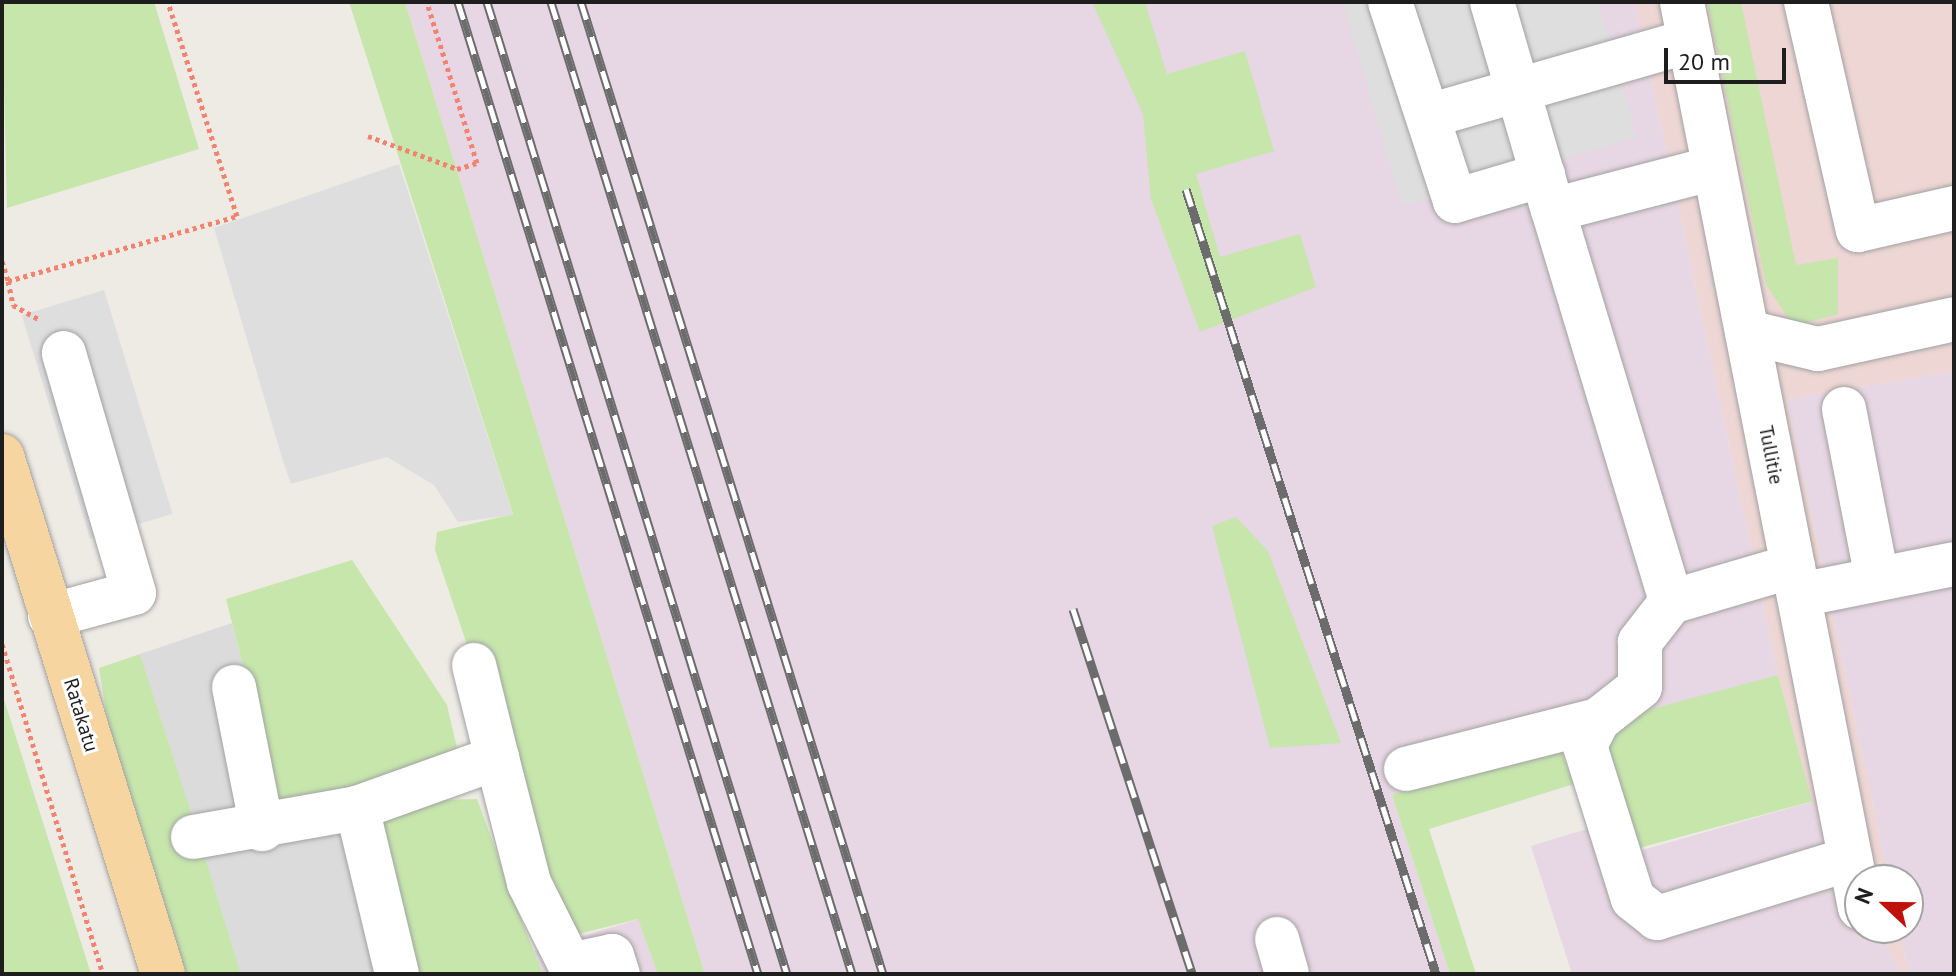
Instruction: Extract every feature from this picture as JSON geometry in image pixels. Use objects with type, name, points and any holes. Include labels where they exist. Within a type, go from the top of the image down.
[{"type":"main road","name":"Ratakatu","points":[[2,456],[163,974]]},
{"type":"street","points":[[1390,2],[1455,201],[1548,193],[1714,168]]},
{"type":"street","points":[[1492,2],[1671,602]]},
{"type":"street","points":[[1806,2],[1858,230],[1954,208]]},
{"type":"street","points":[[1428,116],[1520,89],[1686,22]]},
{"type":"street","name":"Tullitie","points":[[1686,22],[1851,864]]},
{"type":"street","points":[[1747,332],[1818,349],[1954,319]]},
{"type":"street","points":[[50,616],[134,593],[64,353]]},
{"type":"street","points":[[1844,409],[1877,579]]},
{"type":"street","points":[[1406,769],[1598,720],[1640,687],[1640,642],[1671,602],[1796,580],[1877,579],[1954,564]]},
{"type":"street","points":[[474,665],[529,883],[570,965],[612,956],[618,974]]},
{"type":"street","points":[[234,687],[262,829]]},
{"type":"street","points":[[1598,720],[1585,746],[1633,899],[1657,918],[1850,859]]},
{"type":"street","points":[[193,837],[262,829],[357,808],[497,758]]},
{"type":"street","points":[[357,808],[397,974]]},
{"type":"path","points":[[2,261],[8,281],[237,216],[168,2]]},
{"type":"path","points":[[368,136],[457,169],[477,163],[427,2]]},
{"type":"path","points":[[2,644],[103,974]]},
{"type":"shaded area","points":[[405,2],[1635,2],[1778,675],[1392,795],[1450,974],[705,974]]},
{"type":"shaded area","points":[[1343,2],[1598,2],[1637,137],[1402,206]]},
{"type":"shaded area","points":[[1635,2],[1954,2],[1954,371],[1787,399],[1886,864],[1844,864],[1811,802],[1778,675]]},
{"type":"shaded area","points":[[399,164],[513,515],[458,522],[434,485],[387,457],[291,484],[283,461],[214,228]]},
{"type":"shaded area","points":[[104,290],[172,514],[90,539],[22,315]]},
{"type":"shaded area","points":[[1954,371],[1954,974],[1909,974],[1902,944],[1924,944],[1924,864],[1886,864],[1787,399]]},
{"type":"shaded area","points":[[232,623],[278,802],[380,818],[419,974],[241,974],[140,654]]},
{"type":"shaded area","points":[[1569,763],[1639,851],[1811,802],[1844,864],[1844,944],[1886,944],[1902,974],[1572,974],[1531,846],[1587,829]]},
{"type":"shaded area","points":[[639,919],[658,974],[543,974],[534,951]]},
{"type":"shaded area","points":[[1886,944],[1902,944],[1909,974],[1902,974]]},
{"type":"green space","points":[[2,2],[154,2],[199,149],[7,208]]},
{"type":"green space","points":[[349,2],[405,2],[705,974],[658,974],[638,919],[566,937],[435,550],[437,532],[513,514]]},
{"type":"green space","points":[[1092,2],[1145,2],[1167,74],[1245,51],[1274,151],[1196,174],[1220,257],[1300,234],[1316,287],[1200,332],[1151,199],[1143,114]]},
{"type":"green space","points":[[1707,2],[1741,2],[1796,265],[1838,258],[1838,314],[1793,326],[1766,284]]},
{"type":"green space","points":[[1236,517],[1268,551],[1341,743],[1270,748],[1212,526]]},
{"type":"green space","points":[[352,560],[447,705],[460,761],[278,803],[226,599]]},
{"type":"green space","points":[[140,654],[241,974],[184,974],[109,730],[99,668]]},
{"type":"green space","points":[[1778,675],[1812,802],[1633,849],[1599,723]]},
{"type":"green space","points":[[2,693],[91,974],[2,974]]},
{"type":"green space","points":[[1558,743],[1574,784],[1429,829],[1476,974],[1450,974],[1392,795]]},
{"type":"green space","points":[[477,799],[543,974],[419,974],[380,818],[437,800]]},
{"type":"railway","points":[[458,2],[758,974]]},
{"type":"railway","points":[[487,2],[787,974]]},
{"type":"railway","points":[[551,2],[852,974]]},
{"type":"railway","points":[[581,2],[883,974]]},
{"type":"railway","points":[[1186,189],[1436,974]]},
{"type":"railway","points":[[1073,609],[1192,974]]}]
